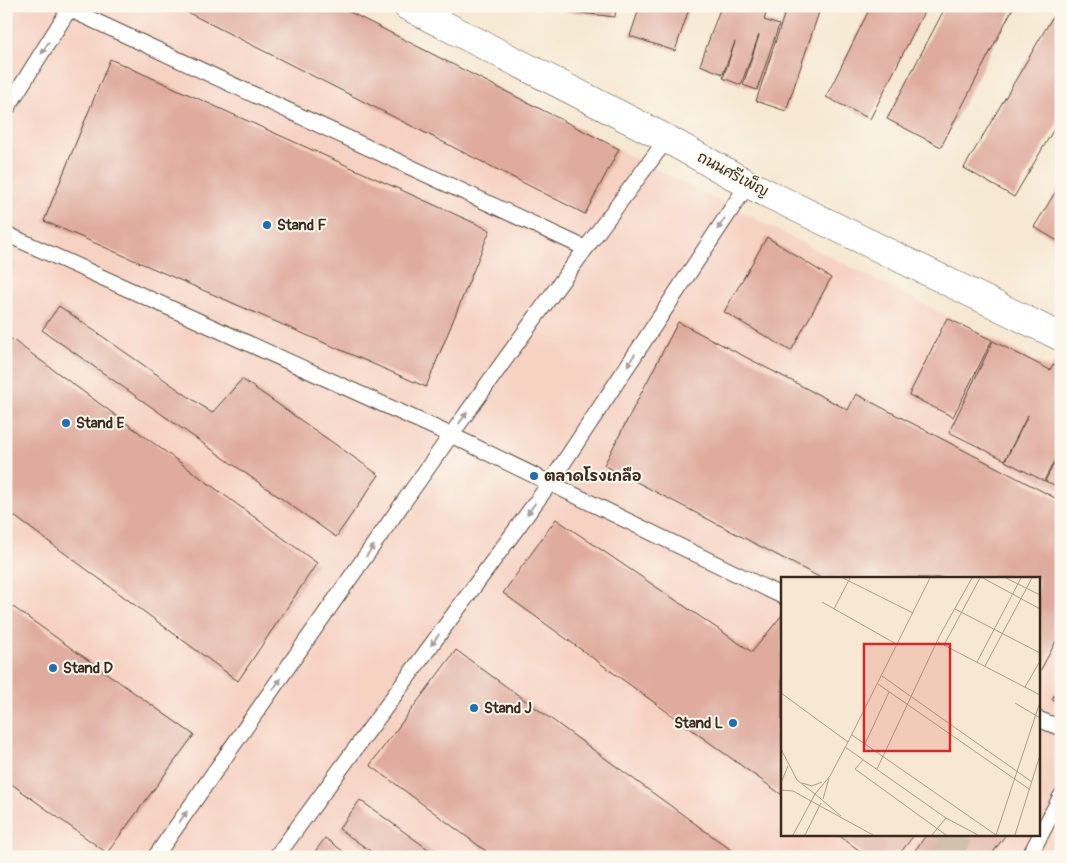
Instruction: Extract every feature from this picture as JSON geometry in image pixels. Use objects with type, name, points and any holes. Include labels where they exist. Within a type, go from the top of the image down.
[{"type":"main road","name":"ถนนศรีเพ็ญ","points":[[407,6],[667,139],[748,184],[1061,337]]},
{"type":"lane","points":[[6,110],[70,8],[585,248]]},
{"type":"lane","points":[[155,857],[451,435],[585,248],[667,139]]},
{"type":"lane","points":[[276,857],[550,483],[748,184]]},
{"type":"lane","points":[[6,234],[451,435],[781,596]]},
{"type":"lane","points":[[1040,721],[1061,728]]},
{"type":"lane","points":[[1029,857],[1059,802]]},
{"type":"shaded area","name":"ตลาดโรงเกลือ","points":[[6,6],[332,6],[1061,373],[1061,857],[6,857]]},
{"type":"building","points":[[175,6],[338,6],[619,149],[585,214]]},
{"type":"building","points":[[564,6],[616,6],[615,17],[564,11]]},
{"type":"building","points":[[640,6],[690,6],[675,51],[630,36]]},
{"type":"building","points":[[721,6],[736,6],[746,10],[747,6],[763,6],[768,8],[764,20],[779,25],[757,90],[743,85],[759,35],[741,85],[723,78],[735,42],[723,74],[700,65]]},
{"type":"building","points":[[787,6],[821,6],[786,111],[756,101]]},
{"type":"building","points":[[871,6],[927,6],[870,119],[826,97]]},
{"type":"building","points":[[946,6],[1014,6],[941,147],[887,119]]},
{"type":"building","points":[[1059,6],[1061,6],[1061,117],[1014,197],[964,168]]},
{"type":"building","name":"Stand F","points":[[110,59],[490,230],[426,387],[44,221]]},
{"type":"building","points":[[1061,183],[1061,243],[1034,227]]},
{"type":"building","points":[[767,237],[831,278],[791,351],[724,312]]},
{"type":"building","points":[[59,306],[212,413],[242,379],[379,475],[336,537],[42,330]]},
{"type":"building","points":[[947,318],[992,340],[953,417],[909,395]]},
{"type":"building","points":[[678,322],[848,410],[856,394],[1061,501],[1061,632],[1040,671],[1040,577],[819,577],[604,465]]},
{"type":"building","name":"Stand E","points":[[6,335],[317,563],[238,681],[6,510]]},
{"type":"building","points":[[993,341],[1050,370],[1053,364],[1061,368],[1061,447],[1044,481],[1005,461],[1028,415],[1005,460],[949,432]]},
{"type":"building","points":[[1061,450],[1061,488],[1045,481]]},
{"type":"building","name":"Stand L","points":[[556,519],[752,652],[781,616],[781,794],[503,593]]},
{"type":"building","name":"Stand D","points":[[6,602],[194,735],[107,853],[6,780]]},
{"type":"building","name":"Stand J","points":[[456,650],[741,857],[494,857],[370,765]]},
{"type":"building","points":[[1061,684],[1061,704],[1052,699]]},
{"type":"building","points":[[360,800],[439,857],[379,857],[339,829]]},
{"type":"building","points":[[840,836],[913,836],[897,857],[868,857]]},
{"type":"building","points":[[926,836],[1005,836],[990,857],[910,857]]},
{"type":"building","points":[[325,838],[351,857],[311,857]]},
{"type":"tunnel","points":[[944,857],[959,836]]},
{"type":"place","name":"Stand F","points":[[267,225]]},
{"type":"place","name":"Stand E","points":[[66,423]]},
{"type":"place","name":"ตลาดโรงเกลือ","points":[[534,476]]},
{"type":"place","name":"Stand D","points":[[53,668]]},
{"type":"place","name":"Stand J","points":[[474,708]]},
{"type":"place","name":"Stand L","points":[[733,723]]}]
